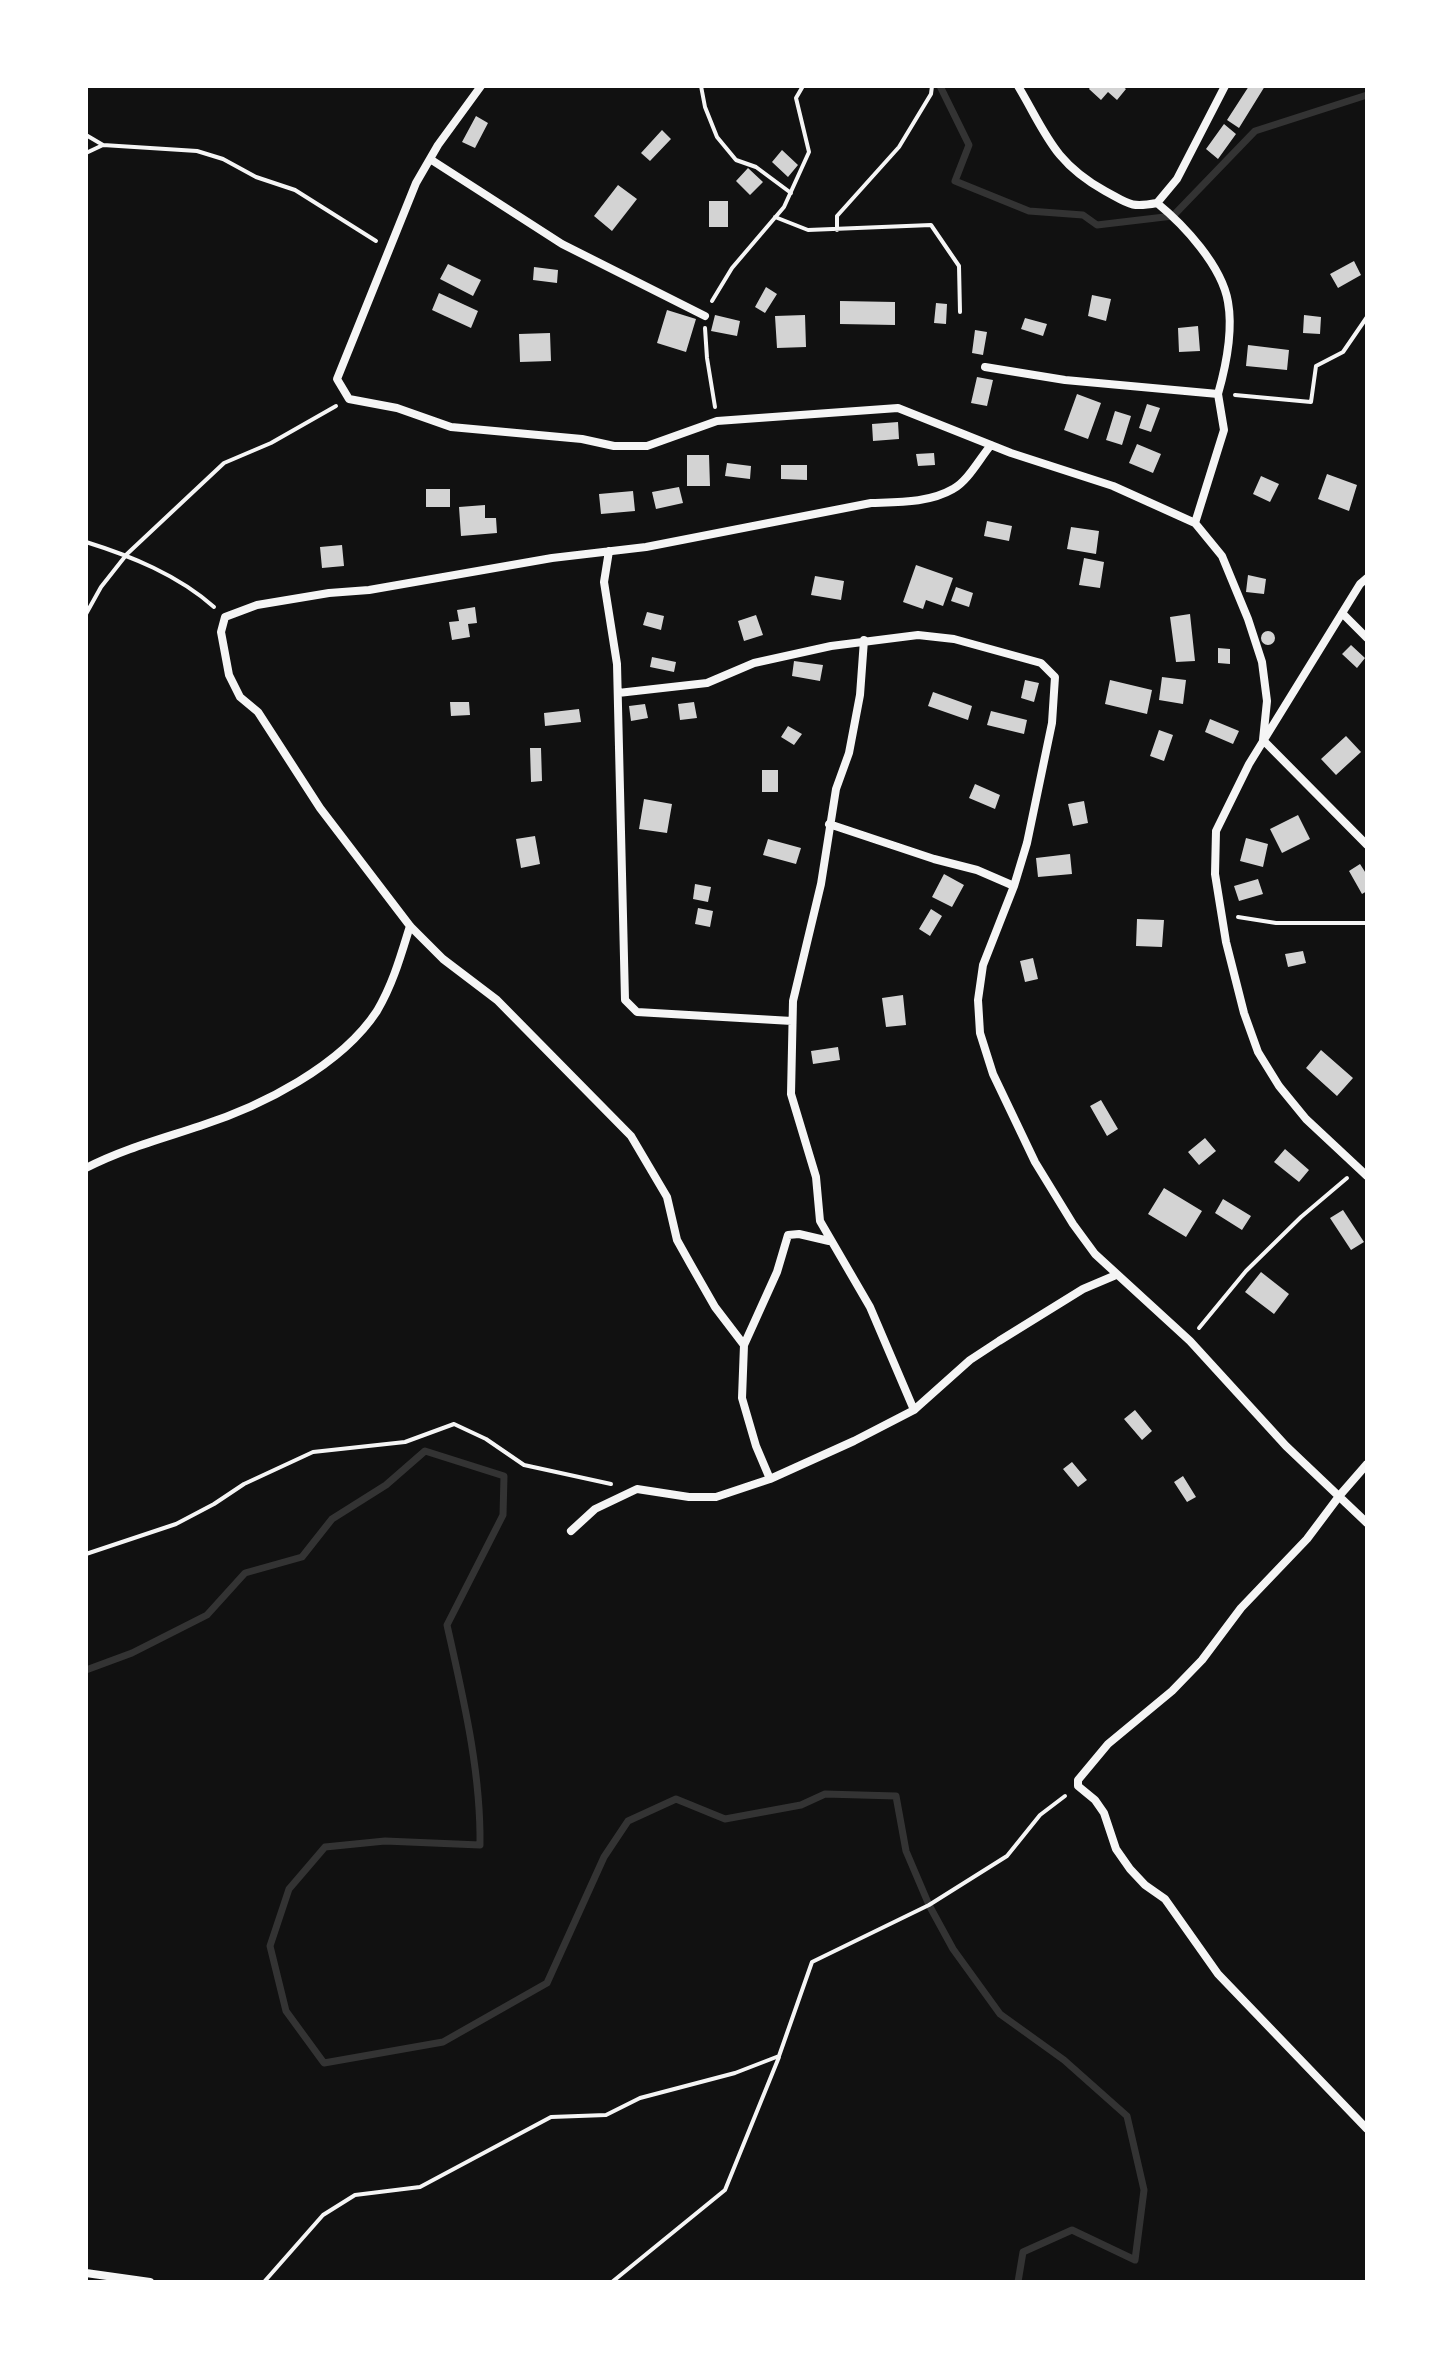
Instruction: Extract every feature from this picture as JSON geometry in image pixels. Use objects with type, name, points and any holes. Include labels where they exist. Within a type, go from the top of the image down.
[{"type":"street","points":[[481,86],[430,159],[389,246],[337,379],[349,399],[397,408],[451,427],[582,439],[614,446],[647,446],[717,421],[898,408],[991,445],[1113,486],[1195,523],[1222,556],[1262,662],[1267,701],[1263,740]]},
{"type":"street","points":[[1018,86],[1040,128],[1063,161],[1094,185],[1134,207],[1157,203],[1177,179],[1225,86]]},
{"type":"street","points":[[430,159],[562,244],[705,316]]},
{"type":"street","points":[[1157,203],[1190,232],[1214,268],[1228,301],[1228,337],[1218,394],[1224,430],[1195,523]]},
{"type":"street","points":[[985,367],[1065,380],[1218,394]]},
{"type":"street","points":[[744,1345],[715,1307],[677,1240],[667,1197],[631,1136],[497,1000],[443,959],[410,926],[320,808],[258,712],[240,697],[229,675],[221,632],[225,617],[257,605],[646,547],[871,503],[931,497],[955,488],[991,445]]},
{"type":"street","points":[[609,551],[604,582],[617,664],[625,1000],[637,1012],[792,1021]]},
{"type":"street","points":[[1367,578],[1360,584],[1263,740],[1216,831],[1215,874],[1220,914],[1244,1013],[1258,1052],[1279,1086],[1306,1119],[1367,1176]]},
{"type":"street","points":[[1342,613],[1367,638]]},
{"type":"street","points":[[618,693],[707,683],[754,663],[864,640],[918,635],[954,639],[1041,663],[1055,677],[1052,723],[1027,843],[983,965],[978,1000],[980,1033],[993,1074],[1035,1162],[1095,1254],[1190,1341],[1286,1446],[1367,1523]]},
{"type":"street","points":[[864,640],[860,695],[849,753],[836,789],[821,884],[793,1001],[791,1094],[816,1177],[820,1221],[829,1241],[863,1293],[914,1410]]},
{"type":"street","points":[[1263,740],[1367,845]]},
{"type":"street","points":[[829,824],[977,870],[1014,886]]},
{"type":"street","points":[[86,1168],[140,1144],[204,1125],[274,1094],[331,1060],[357,1037],[376,1011],[393,981],[410,926]]},
{"type":"street","points":[[770,1479],[756,1446],[742,1398],[744,1345],[777,1272],[788,1235],[799,1234],[829,1241]]},
{"type":"street","points":[[571,1531],[595,1509],[637,1489],[689,1497],[716,1497],[770,1479],[854,1441],[914,1410],[970,1360],[1083,1289],[1116,1275]]},
{"type":"street","points":[[1367,1464],[1307,1539],[1241,1608],[1202,1660],[1172,1691],[1108,1744],[1078,1780],[1078,1786],[1095,1800],[1104,1813],[1116,1849],[1130,1869],[1165,1899],[1218,1974],[1367,2129]]},
{"type":"street","points":[[86,2273],[102,2278],[150,2282]]},
{"type":"path","points":[[701,86],[705,107],[717,137],[736,160],[756,167],[791,193]]},
{"type":"path","points":[[717,421],[707,358],[705,316],[732,268],[784,207],[809,152],[796,98],[803,86]]},
{"type":"path","points":[[837,230],[837,216],[899,147],[931,94],[932,86]]},
{"type":"path","points":[[86,135],[103,145],[197,151],[223,159],[256,177],[295,190],[366,236],[389,246]]},
{"type":"path","points":[[86,153],[103,145]]},
{"type":"path","points":[[775,217],[808,230],[931,225],[959,266],[960,312]]},
{"type":"path","points":[[1218,394],[1311,402],[1316,366],[1343,352],[1367,317]]},
{"type":"path","points":[[86,614],[101,587],[127,554],[224,463],[271,443],[349,399]]},
{"type":"path","points":[[86,542],[127,554],[197,592],[225,617]]},
{"type":"path","points":[[1220,914],[1276,923],[1367,923]]},
{"type":"path","points":[[1190,1341],[1246,1271],[1301,1217],[1358,1168]]},
{"type":"path","points":[[86,1554],[176,1524],[244,1484],[313,1452],[405,1442],[454,1424],[486,1439],[524,1465],[637,1489]]},
{"type":"path","points":[[612,2282],[725,2190],[779,2056],[812,1962],[929,1905],[1007,1856],[1040,1815],[1078,1786]]},
{"type":"path","points":[[264,2282],[323,2215],[355,2195],[420,2187],[551,2117],[606,2115],[640,2098],[735,2073],[779,2056]]},
{"type":"building","points":[[1091,86],[1122,86],[1126,89],[1117,100],[1108,92],[1101,100],[1089,89]]},
{"type":"building","points":[[1249,86],[1265,86],[1239,128],[1227,120]]},
{"type":"building","points":[[476,116],[488,123],[475,148],[462,142]]},
{"type":"building","points":[[1224,124],[1236,134],[1218,159],[1206,149]]},
{"type":"building","points":[[662,130],[671,139],[650,161],[641,153]]},
{"type":"building","points":[[782,150],[798,165],[788,177],[772,162]]},
{"type":"building","points":[[748,168],[763,182],[750,195],[736,181]]},
{"type":"building","points":[[618,185],[637,199],[612,231],[594,216]]},
{"type":"building","points":[[709,201],[728,201],[728,227],[709,227]]},
{"type":"building","points":[[1354,261],[1361,275],[1338,288],[1330,274]]},
{"type":"building","points":[[448,264],[481,280],[473,296],[440,279]]},
{"type":"building","points":[[534,267],[558,270],[557,283],[533,280]]},
{"type":"building","points":[[766,287],[777,294],[765,313],[755,307]]},
{"type":"building","points":[[439,293],[478,311],[471,328],[432,310]]},
{"type":"building","points":[[1092,295],[1111,299],[1106,321],[1088,316]]},
{"type":"building","points":[[840,301],[895,302],[895,325],[840,324]]},
{"type":"building","points":[[936,303],[947,304],[946,324],[934,323]]},
{"type":"building","points":[[667,310],[696,319],[686,352],[657,343]]},
{"type":"building","points":[[715,315],[740,321],[737,336],[711,331]]},
{"type":"building","points":[[805,315],[806,347],[777,348],[775,316]]},
{"type":"building","points":[[1304,315],[1321,317],[1320,334],[1303,333]]},
{"type":"building","points":[[1025,318],[1047,324],[1043,336],[1021,329]]},
{"type":"building","points":[[1198,326],[1200,351],[1179,352],[1178,328]]},
{"type":"building","points":[[975,330],[987,332],[983,355],[972,353]]},
{"type":"building","points":[[550,333],[551,361],[520,362],[519,334]]},
{"type":"building","points":[[1248,345],[1289,350],[1287,370],[1246,366]]},
{"type":"building","points":[[977,377],[993,380],[987,406],[971,403]]},
{"type":"building","points":[[1077,394],[1101,403],[1088,439],[1064,430]]},
{"type":"building","points":[[1147,404],[1160,408],[1151,432],[1139,428]]},
{"type":"building","points":[[1115,411],[1131,416],[1122,445],[1106,440]]},
{"type":"building","points":[[898,422],[899,439],[873,441],[872,424]]},
{"type":"building","points":[[1137,444],[1161,454],[1153,473],[1129,463]]},
{"type":"building","points":[[934,453],[935,465],[918,466],[916,454]]},
{"type":"building","points":[[687,455],[709,455],[710,486],[687,486]]},
{"type":"building","points":[[727,463],[751,466],[750,479],[725,476]]},
{"type":"building","points":[[781,465],[807,465],[807,480],[781,479]]},
{"type":"building","points":[[1327,474],[1357,485],[1349,511],[1318,499]]},
{"type":"building","points":[[1261,476],[1279,484],[1270,502],[1253,494]]},
{"type":"building","points":[[679,487],[683,503],[656,509],[652,492]]},
{"type":"building","points":[[426,489],[450,489],[450,507],[426,507]]},
{"type":"building","points":[[633,491],[635,511],[601,514],[599,494]]},
{"type":"building","points":[[485,505],[485,518],[496,518],[497,533],[461,536],[459,507]]},
{"type":"building","points":[[987,521],[1012,526],[1009,541],[984,536]]},
{"type":"building","points":[[1071,527],[1099,531],[1096,554],[1067,549]]},
{"type":"building","points":[[342,545],[344,566],[322,568],[320,547]]},
{"type":"building","points":[[1084,558],[1104,562],[1100,588],[1079,585]]},
{"type":"building","points":[[916,565],[953,578],[943,606],[926,600],[923,609],[903,602]]},
{"type":"building","points":[[1248,575],[1266,579],[1264,594],[1246,592]]},
{"type":"building","points":[[815,576],[844,581],[841,600],[811,595]]},
{"type":"building","points":[[956,587],[973,593],[969,607],[951,601]]},
{"type":"building","points":[[475,607],[477,623],[468,624],[470,637],[452,640],[449,622],[459,621],[457,610]]},
{"type":"building","points":[[647,612],[664,616],[661,630],[643,625]]},
{"type":"building","points":[[1190,614],[1195,661],[1176,662],[1170,617]]},
{"type":"building","points":[[756,615],[763,635],[744,641],[738,621]]},
{"type":"building","points":[[1268,631],[1275,638],[1268,645],[1261,638]]},
{"type":"building","points":[[1351,645],[1365,658],[1357,668],[1342,654]]},
{"type":"building","points":[[1218,648],[1230,649],[1230,664],[1218,663]]},
{"type":"building","points":[[652,657],[676,662],[674,672],[650,667]]},
{"type":"building","points":[[794,661],[823,665],[820,681],[792,676]]},
{"type":"building","points":[[1162,677],[1186,680],[1183,704],[1159,700]]},
{"type":"building","points":[[1025,680],[1039,683],[1034,702],[1021,698]]},
{"type":"building","points":[[1110,680],[1152,690],[1147,714],[1105,704]]},
{"type":"building","points":[[933,692],[972,706],[968,720],[928,706]]},
{"type":"building","points":[[450,702],[469,702],[470,715],[451,716]]},
{"type":"building","points":[[694,702],[697,718],[680,720],[678,704]]},
{"type":"building","points":[[645,704],[648,718],[631,721],[629,706]]},
{"type":"building","points":[[579,709],[581,722],[545,726],[544,713]]},
{"type":"building","points":[[991,711],[1027,720],[1024,734],[987,725]]},
{"type":"building","points":[[1210,719],[1239,731],[1233,744],[1205,732]]},
{"type":"building","points":[[788,726],[802,734],[794,745],[781,737]]},
{"type":"building","points":[[1159,730],[1173,735],[1164,761],[1150,756]]},
{"type":"building","points":[[1346,736],[1361,752],[1336,775],[1321,759]]},
{"type":"building","points":[[530,748],[541,748],[542,781],[531,782]]},
{"type":"building","points":[[762,770],[778,770],[778,792],[762,792]]},
{"type":"building","points":[[975,784],[1000,795],[995,809],[969,798]]},
{"type":"building","points":[[644,799],[672,804],[667,833],[639,829]]},
{"type":"building","points":[[1084,801],[1088,823],[1073,826],[1068,804]]},
{"type":"building","points":[[1298,815],[1310,839],[1282,853],[1270,829]]},
{"type":"building","points":[[535,836],[540,864],[521,868],[516,839]]},
{"type":"building","points":[[1246,838],[1268,844],[1263,867],[1240,861]]},
{"type":"building","points":[[768,839],[801,848],[796,864],[763,855]]},
{"type":"building","points":[[1070,854],[1072,874],[1038,877],[1036,858]]},
{"type":"building","points":[[1360,864],[1367,875],[1367,891],[1362,894],[1349,871]]},
{"type":"building","points":[[944,874],[964,885],[952,907],[932,897]]},
{"type":"building","points":[[1258,879],[1263,894],[1239,901],[1234,886]]},
{"type":"building","points":[[695,884],[711,887],[708,902],[693,899]]},
{"type":"building","points":[[698,908],[713,911],[710,927],[695,924]]},
{"type":"building","points":[[931,909],[942,916],[930,936],[919,929]]},
{"type":"building","points":[[1137,919],[1164,920],[1162,947],[1136,946]]},
{"type":"building","points":[[1303,951],[1306,963],[1288,967],[1285,954]]},
{"type":"building","points":[[1033,958],[1038,979],[1025,982],[1020,961]]},
{"type":"building","points":[[903,995],[906,1025],[886,1027],[882,998]]},
{"type":"building","points":[[838,1047],[840,1060],[813,1064],[811,1051]]},
{"type":"building","points":[[1321,1050],[1353,1078],[1337,1096],[1306,1068]]},
{"type":"building","points":[[1101,1100],[1118,1129],[1107,1136],[1090,1106]]},
{"type":"building","points":[[1205,1138],[1216,1151],[1199,1165],[1188,1152]]},
{"type":"building","points":[[1285,1149],[1309,1170],[1299,1182],[1274,1162]]},
{"type":"building","points":[[1164,1188],[1202,1211],[1186,1237],[1148,1214]]},
{"type":"building","points":[[1223,1199],[1251,1216],[1242,1230],[1215,1213]]},
{"type":"building","points":[[1343,1210],[1364,1242],[1351,1250],[1330,1218]]},
{"type":"building","points":[[1261,1272],[1289,1294],[1274,1314],[1245,1292]]},
{"type":"building","points":[[1135,1410],[1152,1431],[1142,1440],[1124,1419]]},
{"type":"building","points":[[1072,1462],[1087,1480],[1078,1487],[1063,1469]]},
{"type":"building","points":[[1183,1476],[1196,1497],[1187,1502],[1174,1482]]},
{"type":"waterway","points":[[940,86],[969,145],[955,181],[1029,211],[1083,215],[1097,225],[1173,216],[1255,131],[1367,95]]},
{"type":"waterway","points":[[86,1670],[132,1653],[207,1615],[245,1573],[302,1557],[332,1519],[386,1485],[425,1451],[504,1476],[503,1515],[447,1625],[474,1762],[480,1845],[385,1841],[325,1847],[289,1889],[270,1946],[286,2011],[324,2063],[443,2042],[547,1983],[604,1857],[628,1821],[676,1799],[725,1819],[801,1805],[825,1794],[896,1796],[906,1851],[929,1905],[953,1949],[1000,2014],[1064,2060],[1127,2116],[1144,2190],[1135,2260],[1072,2230],[1023,2252],[1018,2282]]}]
